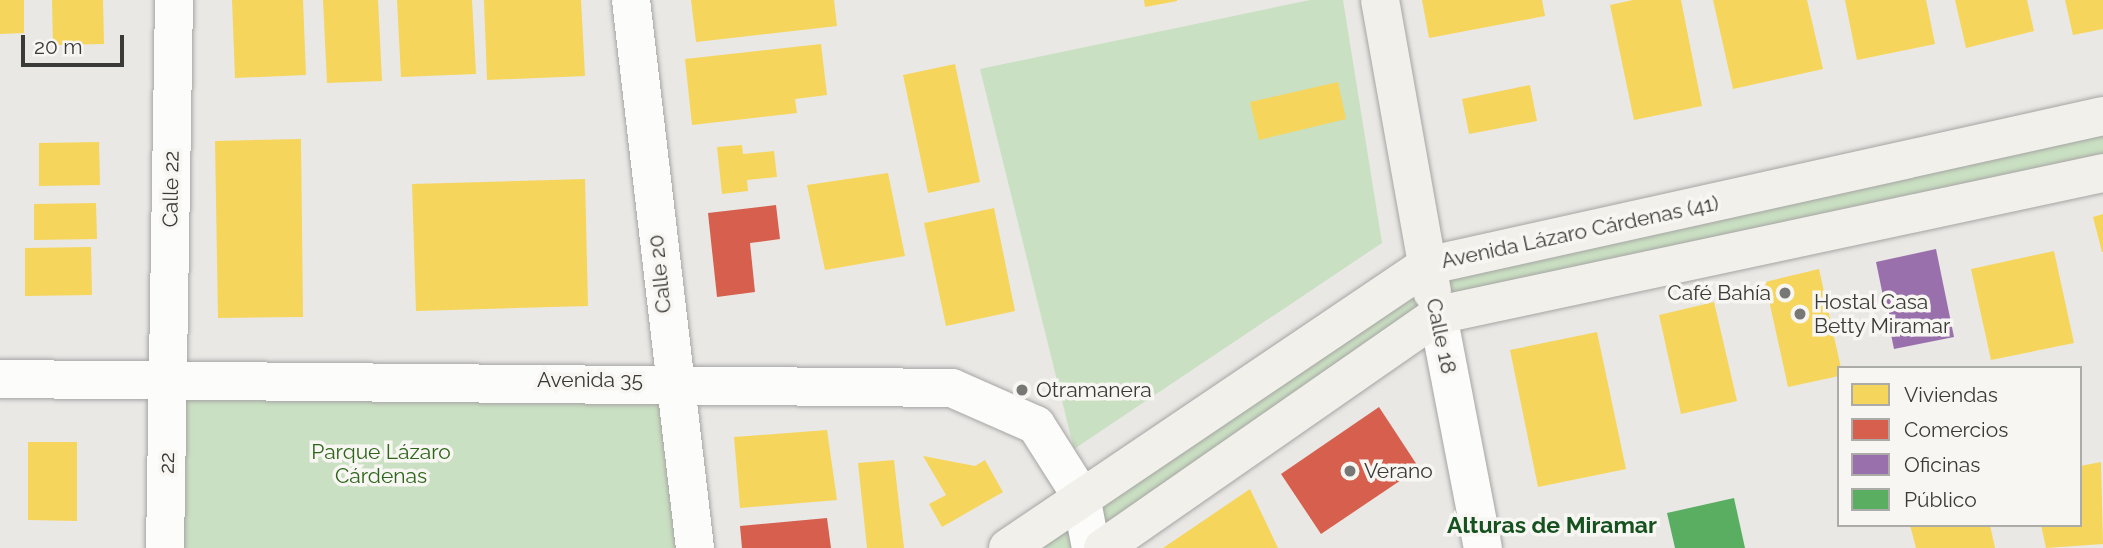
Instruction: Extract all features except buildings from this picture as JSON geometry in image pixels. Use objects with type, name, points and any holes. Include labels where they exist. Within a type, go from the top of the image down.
[{"type":"main road","name":"Calle 18","points":[[1380,0],[1426,266],[1438,315]]},
{"type":"main road","name":"Avenida Lázaro Cárdenas (41)","points":[[1008,548],[1081,496],[1426,266],[2103,116]]},
{"type":"main road","points":[[1103,548],[1438,315],[2103,173]]},
{"type":"street","name":"Calle 22","points":[[169,378],[174,0]]},
{"type":"street","name":"Calle 20","points":[[631,0],[671,381],[695,548]]},
{"type":"street","name":"Calle 18","points":[[1438,315],[1483,548]]},
{"type":"street","name":"22","points":[[165,548],[169,378]]},
{"type":"street","name":"Avenida 35","points":[[0,379],[671,381],[952,388],[1035,425],[1081,496],[1091,548]]},
{"type":"green space","points":[[1310,0],[1343,0],[1382,243],[1074,449],[980,69]]},
{"type":"green space","points":[[2103,115],[2103,171],[1438,315],[1103,548],[1008,548],[1426,266]]},
{"type":"green space","name":"Parque Lázaro Cárdenas","points":[[169,378],[671,381],[695,548],[165,548]]},
{"type":"place","name":"Café Bahía","points":[[1785,293]]},
{"type":"place","name":"Hostal Casa Betty Miramar","points":[[1800,314]]},
{"type":"place","name":"Otramanera","points":[[1022,390]]},
{"type":"place","name":"Verano","points":[[1350,471]]},
{"type":"district","name":"Alturas de Miramar","points":[[1552,525]]}]
